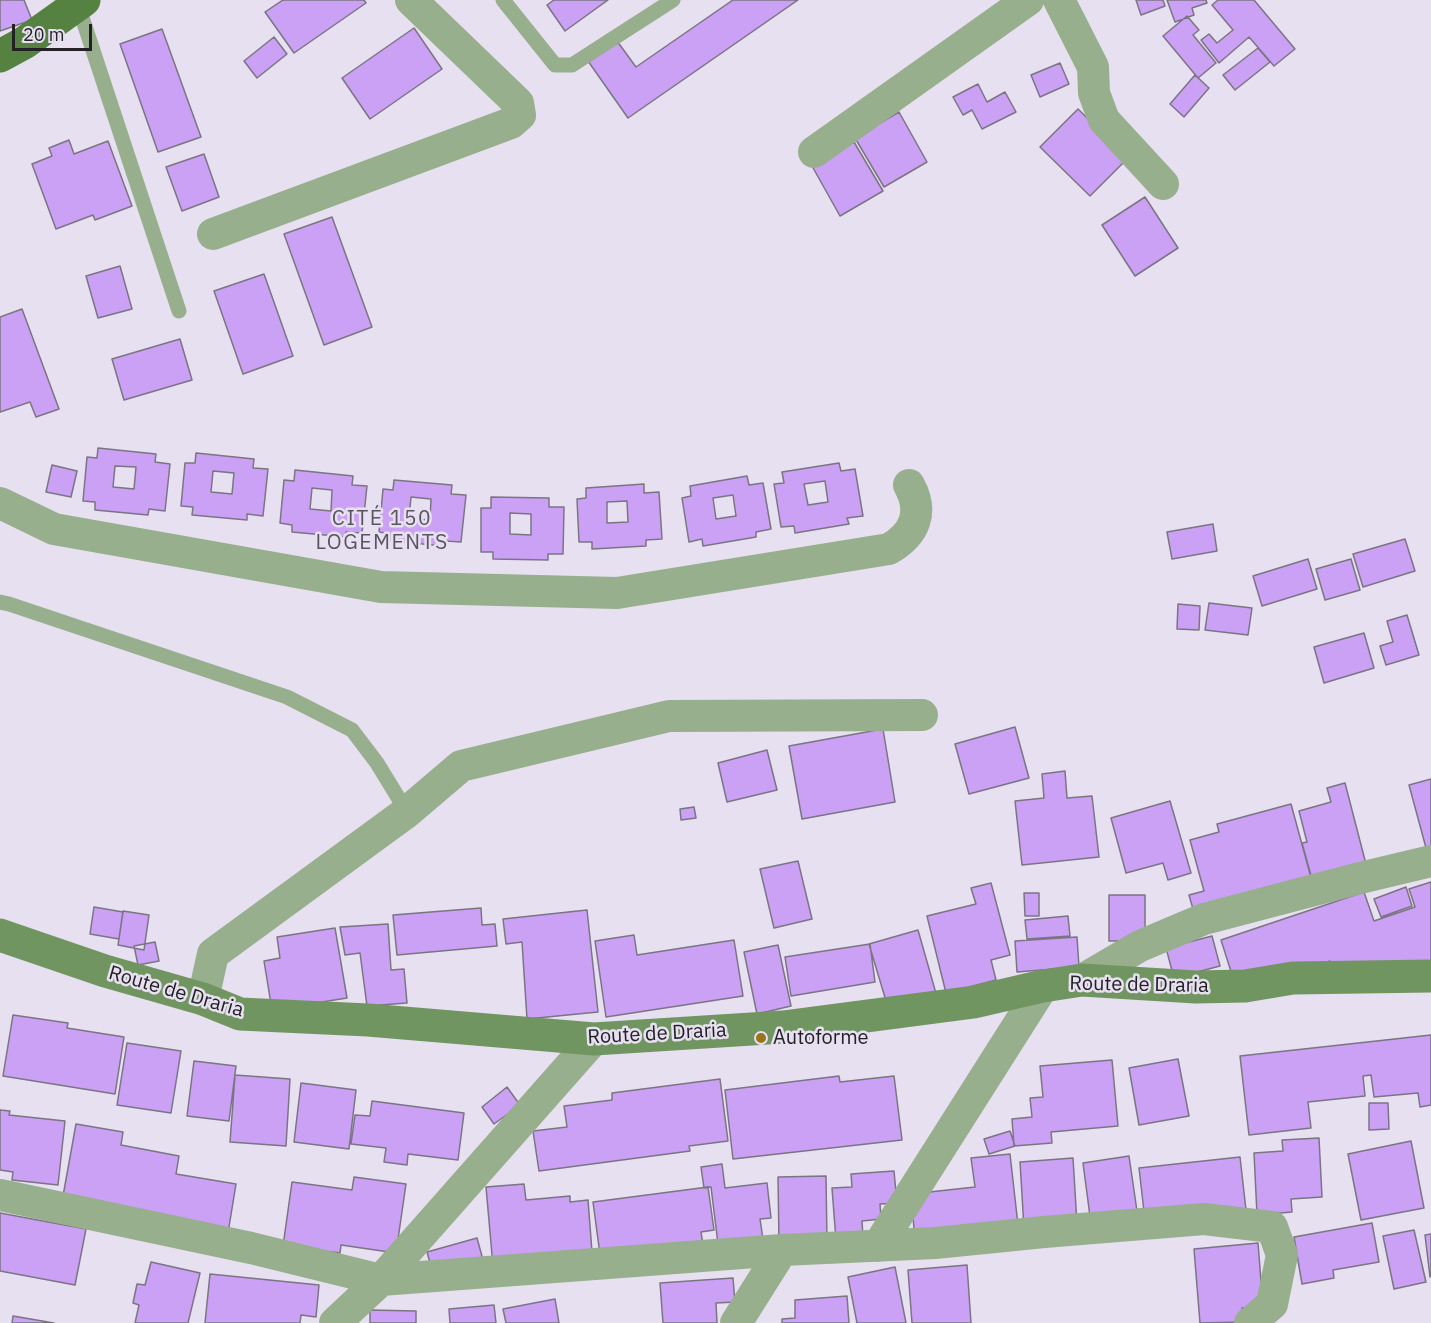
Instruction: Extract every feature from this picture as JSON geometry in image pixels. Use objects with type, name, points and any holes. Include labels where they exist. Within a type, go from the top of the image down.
[{"type":"main road","points":[[0,56],[24,43],[81,3]]},
{"type":"main road","name":"Route de Draria","points":[[0,935],[105,971],[203,999],[240,1014],[368,1020],[594,1039],[783,1027],[975,1002],[1043,986],[1082,980],[1196,987],[1245,986],[1293,978],[1431,976]]},
{"type":"street","points":[[213,234],[511,123],[520,115],[518,103],[411,0]]},
{"type":"street","points":[[814,152],[1028,0]]},
{"type":"street","points":[[1059,0],[1093,67],[1094,93],[1104,120],[1163,184]]},
{"type":"street","points":[[0,503],[54,529],[381,587],[617,593],[889,549],[900,543],[914,524],[916,504],[909,485]]},
{"type":"street","points":[[203,999],[213,954],[407,812],[461,766],[669,716],[922,715]]},
{"type":"street","points":[[1082,980],[1140,946],[1204,920],[1431,861]]},
{"type":"street","points":[[878,1246],[1043,986]]},
{"type":"street","points":[[335,1323],[381,1280],[594,1039]]},
{"type":"street","points":[[0,1195],[251,1248],[381,1280],[782,1250],[935,1243],[1204,1219],[1272,1227],[1282,1255],[1272,1304],[1250,1323]]},
{"type":"street","points":[[736,1323],[782,1250]]},
{"type":"lane","points":[[503,0],[555,65],[572,65],[673,0]]},
{"type":"lane","points":[[81,3],[179,311]]},
{"type":"lane","points":[[0,602],[287,697],[343,725],[352,730],[371,755],[407,812]]},
{"type":"building","points":[[0,0],[24,0],[32,20],[0,31]]},
{"type":"building","points":[[283,0],[364,0],[366,3],[294,53],[265,12]]},
{"type":"building","points":[[554,0],[608,0],[565,31],[547,5]]},
{"type":"building","points":[[733,0],[798,0],[628,118],[588,61],[617,41],[636,67]]},
{"type":"building","points":[[1136,0],[1163,0],[1165,6],[1141,15]]},
{"type":"building","points":[[1167,0],[1206,0],[1207,3],[1192,8],[1194,15],[1175,22]]},
{"type":"building","points":[[1218,0],[1254,0],[1295,49],[1274,66],[1249,37],[1219,63],[1201,40],[1209,34],[1217,43],[1233,30],[1212,5]]},
{"type":"building","points":[[1187,16],[1199,30],[1193,35],[1216,63],[1198,78],[1163,36]]},
{"type":"building","points":[[414,28],[442,69],[370,119],[342,78]]},
{"type":"building","points":[[162,29],[201,137],[158,152],[120,44]]},
{"type":"building","points":[[274,37],[287,54],[257,78],[244,61]]},
{"type":"building","points":[[1258,48],[1270,62],[1235,90],[1223,75]]},
{"type":"building","points":[[1060,63],[1069,84],[1040,97],[1031,75]]},
{"type":"building","points":[[1195,75],[1209,88],[1184,117],[1170,104]]},
{"type":"building","points":[[978,84],[987,102],[1005,92],[1016,112],[982,129],[972,110],[963,115],[953,97]]},
{"type":"building","points":[[1078,109],[1128,158],[1090,196],[1040,147]]},
{"type":"building","points":[[899,112],[927,162],[884,187],[855,138]]},
{"type":"building","points":[[69,140],[74,154],[108,141],[132,206],[95,220],[93,215],[56,229],[32,164],[52,156],[49,148]]},
{"type":"building","points":[[854,142],[883,191],[840,216],[812,166]]},
{"type":"building","points":[[204,154],[219,197],[182,211],[166,167]]},
{"type":"building","points":[[1145,197],[1178,248],[1135,276],[1102,225]]},
{"type":"building","points":[[332,217],[372,327],[324,345],[284,234]]},
{"type":"building","points":[[120,266],[132,309],[98,318],[86,276]]},
{"type":"building","points":[[264,274],[293,356],[243,374],[214,291]]},
{"type":"building","points":[[22,309],[59,409],[36,417],[30,402],[0,412],[0,317]]},
{"type":"building","points":[[180,339],[192,380],[124,400],[112,359]]},
{"type":"building","points":[[98,448],[156,454],[155,462],[170,464],[165,511],[149,509],[148,515],[95,510],[95,502],[83,501],[87,457],[97,458]],"holes":[[[115,466],[136,467],[134,489],[113,487]]]},
{"type":"building","points":[[196,453],[254,459],[253,468],[268,469],[263,516],[247,514],[247,520],[192,515],[193,507],[181,506],[185,463],[195,463]],"holes":[[[213,471],[234,473],[232,494],[211,492]]]},
{"type":"building","points":[[839,463],[841,471],[855,469],[863,516],[847,518],[849,524],[795,533],[794,526],[781,527],[774,484],[784,483],[782,472]],"holes":[[[825,481],[828,502],[808,505],[804,484]]]},
{"type":"building","points":[[52,465],[77,471],[71,497],[46,492]]},
{"type":"building","points":[[295,470],[353,476],[352,485],[367,486],[362,533],[346,532],[346,537],[292,532],[292,525],[280,523],[284,480],[294,481]],"holes":[[[312,488],[332,490],[331,511],[310,509]]]},
{"type":"building","points":[[747,476],[749,485],[763,483],[771,529],[756,532],[756,537],[703,546],[702,539],[689,542],[682,498],[691,496],[690,486]],"holes":[[[733,495],[736,516],[716,519],[713,498]]]},
{"type":"building","points":[[394,480],[452,485],[451,494],[466,495],[461,542],[445,541],[444,546],[391,541],[391,534],[379,532],[383,489],[393,490]],"holes":[[[411,497],[431,499],[430,520],[409,518]]]},
{"type":"building","points":[[644,484],[644,493],[659,492],[662,539],[646,540],[646,546],[592,549],[592,542],[579,542],[577,499],[586,498],[586,488]],"holes":[[[627,501],[628,522],[607,523],[607,502]]]},
{"type":"building","points":[[491,497],[549,498],[549,507],[564,507],[563,554],[548,554],[548,560],[493,559],[493,552],[481,552],[481,508],[491,508]],"holes":[[[510,513],[531,514],[531,535],[510,534]]]},
{"type":"building","points":[[1213,524],[1217,551],[1172,559],[1167,532]]},
{"type":"building","points":[[1405,539],[1415,571],[1363,587],[1353,554]]},
{"type":"building","points":[[1308,559],[1317,589],[1262,606],[1253,576]]},
{"type":"building","points":[[1351,559],[1360,590],[1325,600],[1316,569]]},
{"type":"building","points":[[1209,603],[1252,608],[1248,635],[1205,630]]},
{"type":"building","points":[[1178,604],[1200,606],[1199,630],[1177,629]]},
{"type":"building","points":[[1407,615],[1419,655],[1386,665],[1380,646],[1393,642],[1387,621]]},
{"type":"building","points":[[1364,633],[1374,668],[1324,683],[1314,647]]},
{"type":"building","points":[[1015,727],[1029,778],[969,794],[955,744]]},
{"type":"building","points":[[883,729],[895,802],[802,819],[789,746]]},
{"type":"building","points":[[767,750],[777,790],[727,802],[718,763]]},
{"type":"building","points":[[1065,771],[1067,798],[1092,796],[1099,857],[1022,865],[1015,801],[1044,798],[1042,774]]},
{"type":"building","points":[[1431,779],[1431,859],[1429,859],[1409,785]]},
{"type":"building","points":[[1345,783],[1367,868],[1313,883],[1302,843],[1307,842],[1299,811],[1331,802],[1327,788]]},
{"type":"building","points":[[1170,801],[1191,873],[1168,880],[1163,863],[1126,873],[1111,818]]},
{"type":"building","points":[[1291,804],[1313,885],[1195,916],[1189,895],[1204,891],[1190,840],[1219,832],[1217,824]]},
{"type":"building","points":[[694,807],[696,818],[681,820],[680,809]]},
{"type":"building","points":[[798,861],[812,919],[774,928],[760,869]]},
{"type":"building","points":[[1431,882],[1431,966],[1335,978],[1330,961],[1295,973],[1235,984],[1221,940],[1364,892],[1374,921],[1415,907],[1409,889]]},
{"type":"building","points":[[991,883],[1010,955],[991,960],[996,980],[946,993],[927,916],[976,904],[971,888]]},
{"type":"building","points":[[1406,887],[1412,906],[1381,917],[1374,899]]},
{"type":"building","points":[[1024,893],[1039,893],[1039,916],[1025,916]]},
{"type":"building","points":[[1109,895],[1145,895],[1145,941],[1109,941]]},
{"type":"building","points":[[94,907],[123,912],[119,939],[90,934]]},
{"type":"building","points":[[481,908],[482,925],[495,924],[497,946],[397,955],[393,915]]},
{"type":"building","points":[[587,910],[598,1012],[527,1019],[522,942],[506,944],[503,919]]},
{"type":"building","points":[[123,911],[149,915],[144,950],[118,945]]},
{"type":"building","points":[[1068,916],[1070,936],[1027,939],[1025,920]]},
{"type":"building","points":[[388,924],[391,970],[404,969],[407,1003],[367,1006],[360,953],[345,955],[340,927]]},
{"type":"building","points":[[335,928],[347,998],[272,1010],[264,961],[280,958],[277,937]]},
{"type":"building","points":[[918,930],[937,997],[889,1011],[869,944]]},
{"type":"building","points":[[634,935],[637,955],[734,940],[743,996],[606,1017],[595,941]]},
{"type":"building","points":[[1212,936],[1220,966],[1174,978],[1166,948]]},
{"type":"building","points":[[1077,937],[1079,967],[1017,972],[1015,941]]},
{"type":"building","points":[[155,942],[159,961],[138,965],[134,946]]},
{"type":"building","points":[[870,944],[875,982],[791,996],[785,957]]},
{"type":"building","points":[[778,945],[791,1006],[757,1014],[744,952]]},
{"type":"building","points":[[13,1015],[68,1023],[67,1028],[124,1037],[115,1094],[3,1076]]},
{"type":"building","points":[[1431,1035],[1431,1105],[1420,1107],[1418,1093],[1374,1097],[1371,1075],[1363,1076],[1365,1096],[1308,1102],[1311,1128],[1249,1135],[1240,1056]]},
{"type":"building","points":[[127,1043],[181,1051],[171,1113],[117,1105]]},
{"type":"building","points":[[1178,1059],[1189,1116],[1139,1125],[1129,1068]]},
{"type":"building","points":[[1112,1060],[1118,1126],[1051,1132],[1052,1143],[1014,1146],[1012,1119],[1032,1117],[1030,1098],[1043,1097],[1040,1066]]},
{"type":"building","points":[[194,1061],[236,1066],[229,1121],[187,1116]]},
{"type":"building","points":[[235,1075],[290,1079],[286,1146],[230,1142]]},
{"type":"building","points":[[839,1076],[840,1082],[894,1076],[902,1140],[733,1159],[725,1090]]},
{"type":"building","points":[[720,1079],[728,1141],[689,1146],[690,1151],[539,1171],[533,1131],[567,1127],[564,1106],[612,1100],[612,1093]]},
{"type":"building","points":[[301,1083],[356,1090],[349,1149],[294,1142]]},
{"type":"building","points":[[507,1087],[520,1105],[494,1124],[482,1107]]},
{"type":"building","points":[[372,1101],[464,1113],[458,1160],[408,1154],[407,1165],[384,1162],[386,1148],[351,1144],[355,1115],[370,1116]]},
{"type":"building","points":[[1369,1103],[1388,1103],[1389,1129],[1369,1130]]},
{"type":"building","points":[[0,1110],[10,1111],[9,1115],[65,1121],[58,1185],[12,1180],[13,1172],[0,1170]]},
{"type":"building","points":[[76,1124],[123,1132],[121,1145],[179,1156],[176,1174],[236,1184],[228,1233],[63,1196]]},
{"type":"building","points":[[1010,1131],[1015,1146],[989,1154],[984,1139]]},
{"type":"building","points":[[1319,1138],[1322,1197],[1291,1199],[1292,1212],[1257,1215],[1254,1153],[1283,1151],[1282,1140]]},
{"type":"building","points":[[1411,1141],[1424,1208],[1361,1220],[1348,1154]]},
{"type":"building","points":[[1010,1154],[1018,1225],[915,1240],[911,1194],[975,1187],[971,1158]]},
{"type":"building","points":[[1129,1156],[1138,1218],[1091,1224],[1083,1163]]},
{"type":"building","points":[[1240,1157],[1246,1210],[1145,1220],[1139,1168]]},
{"type":"building","points":[[1073,1158],[1077,1224],[1024,1228],[1020,1162]]},
{"type":"building","points":[[722,1164],[725,1188],[767,1183],[771,1218],[760,1219],[764,1246],[719,1252],[711,1187],[704,1188],[701,1167]]},
{"type":"building","points":[[894,1171],[897,1203],[880,1204],[881,1219],[862,1221],[863,1237],[836,1240],[832,1188],[852,1187],[851,1174]]},
{"type":"building","points":[[826,1176],[827,1242],[779,1243],[778,1177]]},
{"type":"building","points":[[354,1177],[406,1184],[396,1253],[341,1245],[340,1253],[283,1246],[292,1182],[352,1190]]},
{"type":"building","points":[[524,1184],[526,1200],[570,1196],[570,1202],[588,1200],[592,1252],[493,1266],[486,1187]]},
{"type":"building","points":[[708,1187],[714,1230],[701,1232],[704,1251],[601,1262],[593,1202]]},
{"type":"building","points":[[0,1213],[86,1229],[75,1285],[0,1271]]},
{"type":"building","points":[[1372,1223],[1379,1262],[1333,1270],[1334,1278],[1302,1284],[1294,1237]]},
{"type":"building","points":[[1414,1230],[1426,1282],[1394,1289],[1383,1236]]},
{"type":"building","points":[[1431,1234],[1431,1276],[1430,1277],[1425,1235]]},
{"type":"building","points":[[477,1238],[483,1260],[433,1274],[427,1252]]},
{"type":"building","points":[[1258,1243],[1263,1306],[1242,1308],[1243,1322],[1200,1323],[1194,1249]]},
{"type":"building","points":[[151,1262],[200,1273],[188,1323],[135,1323],[139,1305],[133,1303],[137,1284],[145,1285]]},
{"type":"building","points":[[967,1265],[971,1323],[912,1323],[908,1270]]},
{"type":"building","points":[[895,1267],[906,1323],[857,1323],[848,1277]]},
{"type":"building","points":[[210,1274],[319,1285],[316,1317],[301,1315],[300,1323],[205,1323]]},
{"type":"building","points":[[733,1278],[735,1302],[716,1303],[717,1323],[663,1323],[660,1283]]},
{"type":"building","points":[[847,1296],[849,1323],[782,1323],[782,1319],[795,1318],[795,1300]]},
{"type":"building","points":[[555,1299],[559,1323],[506,1323],[503,1309]]},
{"type":"building","points":[[494,1305],[496,1323],[450,1323],[449,1309]]},
{"type":"building","points":[[370,1310],[416,1311],[416,1323],[370,1323]]},
{"type":"building","points":[[13,1316],[54,1323],[12,1323]]},
{"type":"place","name":"Autoforme","points":[[761,1038]]},
{"type":"district","name":"CITÉ 150 LOGEMENTS","points":[[382,531]]}]
